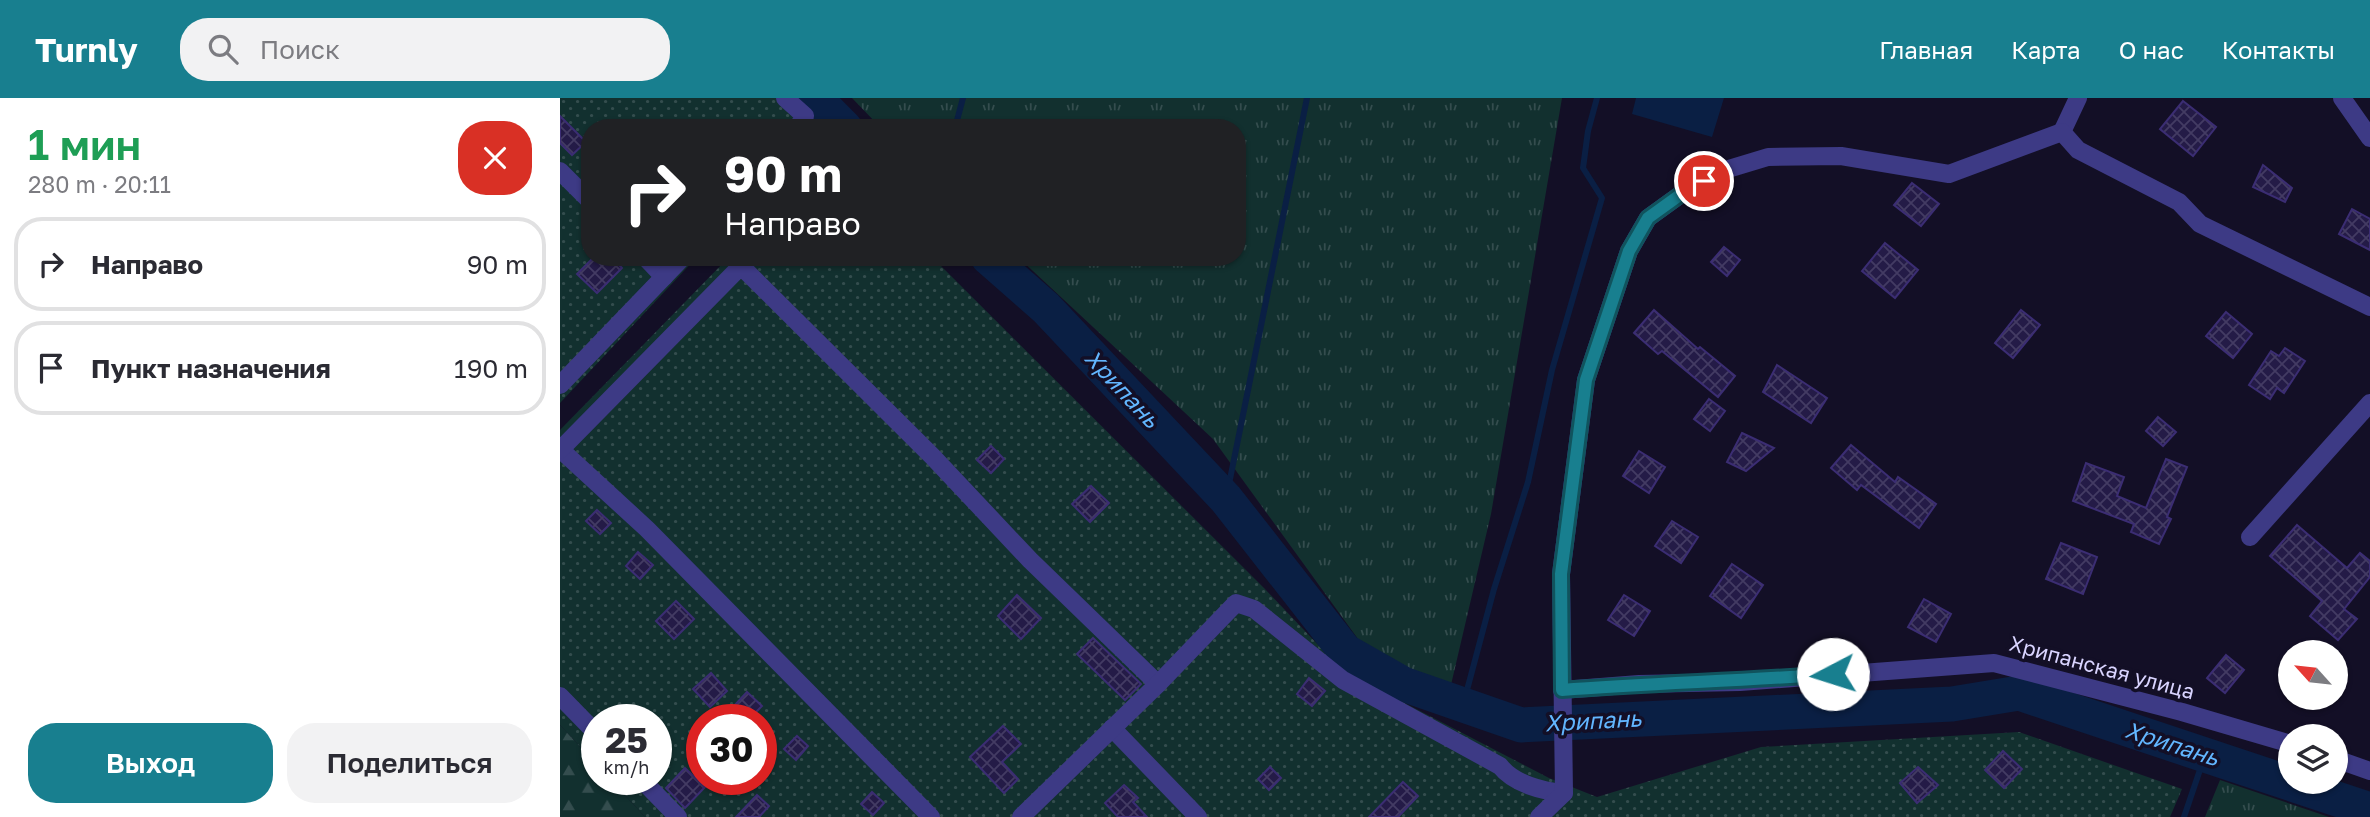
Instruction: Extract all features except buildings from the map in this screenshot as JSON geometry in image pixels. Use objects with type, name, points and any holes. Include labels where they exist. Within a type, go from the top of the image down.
[{"type":"street","points":[[785,98],[799,119]]},
{"type":"street","points":[[1539,817],[1564,793],[1561,574],[1586,380],[1629,251],[1648,218],[1684,192],[1725,170],[1768,157],[1841,156],[1949,174],[2062,132],[2078,98]]},
{"type":"street","points":[[2342,98],[2370,138]]},
{"type":"street","points":[[2062,132],[2078,150],[2179,202],[2200,224],[2370,307]]},
{"type":"street","points":[[560,171],[581,192]]},
{"type":"street","points":[[654,266],[664,277]]},
{"type":"street","points":[[560,385],[674,266]]},
{"type":"street","points":[[931,817],[647,530],[560,449],[741,266],[933,457],[1030,560],[1158,684]]},
{"type":"street","points":[[2250,537],[2370,403]]},
{"type":"street","points":[[1021,817],[1158,684],[1236,603],[1254,609],[1343,680],[1500,766],[1506,773],[1542,791],[1564,793]]},
{"type":"street","name":"Хрипанская улица","points":[[1562,690],[1639,684],[1740,682],[1994,663],[2278,740]]},
{"type":"street","points":[[560,696],[581,718]]},
{"type":"street","points":[[1112,728],[1198,817]]},
{"type":"street","points":[[2348,763],[2370,771]]},
{"type":"street","points":[[656,795],[678,817]]},
{"type":"green space","points":[[560,98],[836,98],[842,104],[828,119],[581,119],[581,266],[689,266],[560,403]]},
{"type":"green space","points":[[852,98],[1562,98],[1491,514],[1450,689],[1366,650],[1213,439],[1028,266],[1246,266],[1246,119],[872,119]]},
{"type":"green space","points":[[720,266],[941,266],[1264,588],[1343,671],[1549,778],[1597,797],[1761,747],[2019,732],[2182,789],[2170,817],[645,817],[625,795],[672,795],[672,704],[581,704],[581,748],[560,725],[560,430]]},
{"type":"green space","points":[[560,725],[581,748],[581,795],[625,795],[645,817],[560,817]]},
{"type":"green space","points":[[2220,780],[2329,817],[2205,817]]},
{"type":"water","points":[[1636,98],[1724,98],[1712,137],[1632,114]]},
{"type":"waterway","name":"Хрипань","points":[[815,98],[836,119]]},
{"type":"waterway","points":[[957,119],[963,98]]},
{"type":"waterway","points":[[1226,499],[1307,98]]},
{"type":"waterway","points":[[1463,705],[1494,589],[1528,482],[1552,370],[1602,198],[1583,168],[1588,131],[1597,98]]},
{"type":"waterway","name":"Хрипань","points":[[998,266],[1046,308],[1226,499],[1345,651],[1403,684],[1521,725],[1952,704],[2019,693],[2370,810]]},
{"type":"waterway","points":[[2184,817],[2205,755]]},
{"type":"route","points":[[1704,181],[1648,218],[1629,251],[1586,380],[1561,574],[1562,690],[1639,684],[1740,682],[1833,674]]}]
